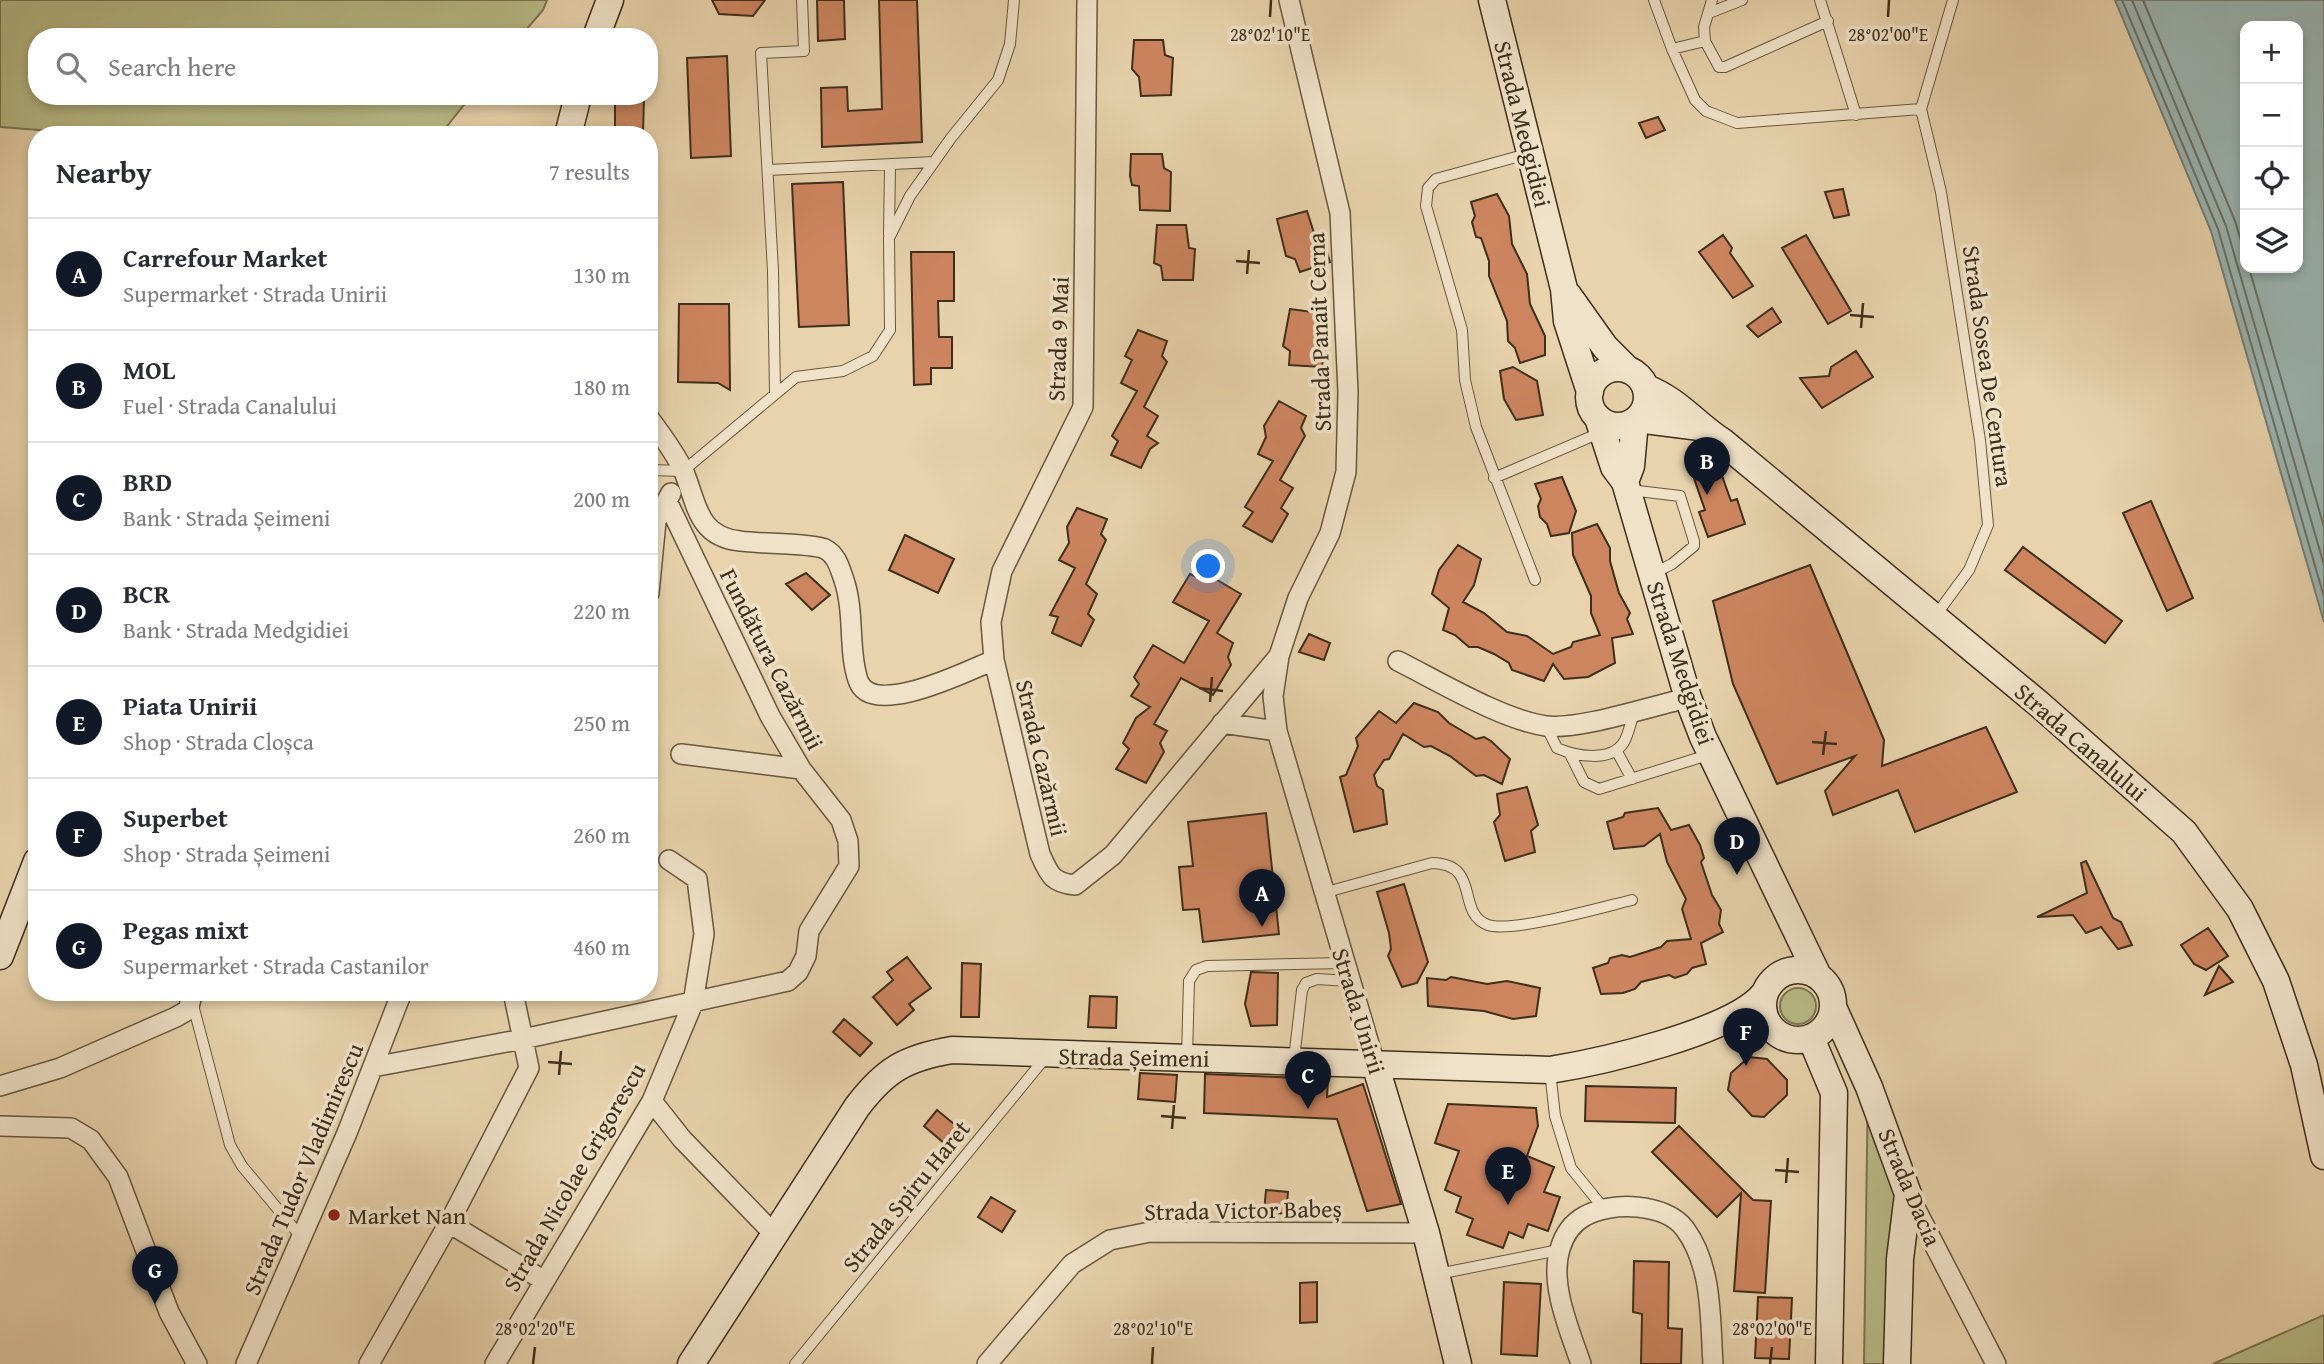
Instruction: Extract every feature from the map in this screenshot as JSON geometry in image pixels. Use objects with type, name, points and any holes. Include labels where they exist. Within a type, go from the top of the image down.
[{"type":"main road","points":[[599,28],[610,0]]},
{"type":"main road","name":"Strada Medgidiei","points":[[1492,0],[1564,289],[1567,321],[1590,392]]},
{"type":"main road","points":[[570,126],[576,105]]},
{"type":"main road","name":"Strada Medgidiei","points":[[1564,289],[1605,347],[1637,379]]},
{"type":"main road","points":[[1604,372],[1637,379],[1646,405],[1618,423],[1591,406],[1590,392],[1604,372]]},
{"type":"main road","name":"Strada Canalului","points":[[1637,379],[1668,396],[1691,414],[1700,427],[1723,442],[2039,704],[2184,832],[2240,909],[2276,981],[2304,1065],[2324,1156]]},
{"type":"main road","name":"Strada Medgidiei","points":[[1618,423],[1631,466],[1626,486],[1688,698],[1711,754],[1818,976]]},
{"type":"main road","name":"Strada Canalului","points":[[1618,423],[1700,427]]},
{"type":"main road","points":[[0,956],[28,884]]},
{"type":"main road","points":[[1770,986],[1796,970],[1818,976],[1832,995],[1833,1007],[1826,1026],[1811,1038],[1791,1040],[1773,1030],[1763,1013],[1770,986],[1786,945],[1789,915]]},
{"type":"main road","name":"Strada Șeimeni","points":[[691,1364],[773,1233],[857,1107],[876,1082],[897,1066],[923,1055],[951,1050],[1550,1070],[1611,1057],[1730,1019],[1751,1007],[1770,986]]},
{"type":"main road","name":"Strada Dacia","points":[[1833,1007],[1870,1087],[1908,1194]]},
{"type":"main road","name":"Strada Șeimeni","points":[[1730,1019],[1748,1019],[1773,1030]]},
{"type":"main road","points":[[1811,1038],[1835,1093],[1829,1364]]},
{"type":"main road","name":"Strada Unirii","points":[[1375,1063],[1426,1233],[1458,1364]]},
{"type":"main road","points":[[1897,1364],[1900,1259],[1908,1194]]},
{"type":"street","name":"Strada 9 Mai","points":[[994,660],[991,622],[1002,571],[1083,407],[1087,0]]},
{"type":"street","name":"Strada Panait Cerna","points":[[1279,656],[1298,598],[1330,533],[1346,472],[1348,391],[1340,213],[1289,0]]},
{"type":"street","points":[[658,432],[683,471],[658,517]]},
{"type":"street","name":"Strada Cazărmii","points":[[683,471],[697,513],[712,531],[729,540],[825,549],[838,562],[850,598],[858,682],[868,694],[886,698],[906,694],[994,660],[1040,854],[1052,879],[1060,884],[1075,885],[1092,875],[1113,855],[1279,656]]},
{"type":"street","name":"Fundătura Cazărmii","points":[[667,501],[770,716],[801,769],[841,820],[850,854],[849,866],[841,882],[809,931],[806,956],[798,972],[788,981],[693,1003]]},
{"type":"street","name":"Strada Unirii","points":[[1279,656],[1273,696],[1277,732],[1375,1063]]},
{"type":"street","points":[[1398,662],[1514,717],[1546,726],[1574,724],[1688,698]]},
{"type":"street","points":[[1222,723],[1277,732]]},
{"type":"street","points":[[681,754],[801,769]]},
{"type":"street","name":"Strada Nicolae Grigorescu","points":[[495,1364],[652,1101],[693,1003],[704,934],[697,879],[669,860]]},
{"type":"street","points":[[0,1086],[87,1057],[176,1017],[188,1010],[191,1001]]},
{"type":"street","name":"Strada Tudor Vladimirescu","points":[[246,1364],[399,1001]]},
{"type":"street","points":[[369,1364],[449,1223],[529,1068],[515,1001]]},
{"type":"street","points":[[373,1067],[693,1003]]},
{"type":"street","points":[[652,1101],[681,1139],[773,1233]]},
{"type":"street","points":[[0,1126],[71,1128],[91,1140],[118,1177],[169,1312],[197,1364]]},
{"type":"street","name":"Strada Dacia","points":[[1908,1194],[1996,1364]]},
{"type":"street","points":[[1581,1364],[1565,1313],[1557,1275],[1559,1250],[1570,1227],[1586,1215],[1641,1207],[1665,1215],[1684,1227],[1700,1256],[1713,1364]]},
{"type":"street","points":[[449,1223],[543,1280]]},
{"type":"street","name":"Strada Victor Babeș","points":[[987,1364],[1072,1264],[1110,1240],[1150,1232],[1426,1233]]},
{"type":"lane","points":[[775,393],[768,170],[761,53],[804,51],[802,0]]},
{"type":"lane","points":[[889,239],[911,196],[934,162],[998,80],[1010,44],[1014,0]]},
{"type":"lane","points":[[1654,0],[1695,100],[1706,111],[1737,123],[1921,109],[1953,0]]},
{"type":"lane","points":[[1712,0],[1704,41],[1713,61],[1719,67],[1725,67],[1828,21]]},
{"type":"lane","points":[[1709,13],[1742,0]]},
{"type":"lane","points":[[1820,0],[1856,115]]},
{"type":"lane","points":[[1672,49],[1704,41]]},
{"type":"lane","name":"Strada Sosea De Centura","points":[[1921,109],[1941,192],[1980,440],[1988,525],[1969,570],[1935,617]]},
{"type":"lane","points":[[1529,153],[1436,179],[1428,188],[1426,206],[1462,330],[1465,380],[1476,427],[1535,580]]},
{"type":"lane","points":[[768,170],[934,162]]},
{"type":"lane","points":[[658,470],[683,471],[796,377],[843,371],[873,356],[890,330],[890,166]]},
{"type":"lane","points":[[1494,478],[1618,423]]},
{"type":"lane","points":[[1626,486],[1680,496],[1683,500],[1694,546],[1672,564],[1652,574]]},
{"type":"lane","points":[[1546,726],[1557,748],[1570,754],[1596,756],[1616,750],[1624,741],[1635,710]]},
{"type":"lane","points":[[1616,750],[1632,779]]},
{"type":"lane","points":[[1570,754],[1584,782],[1599,789],[1711,754]]},
{"type":"lane","points":[[1323,893],[1432,863],[1447,863],[1458,869],[1477,915],[1485,924],[1497,927],[1632,900]]},
{"type":"lane","points":[[1187,1058],[1189,981],[1196,970],[1207,966],[1347,972]]},
{"type":"lane","points":[[1293,1061],[1302,990],[1306,982],[1347,972]]},
{"type":"lane","points":[[193,1001],[230,1145],[242,1166],[301,1237]]},
{"type":"lane","name":"Strada Spiru Haret","points":[[795,1364],[1048,1055]]},
{"type":"lane","points":[[1550,1070],[1555,1116],[1571,1168],[1606,1210]]},
{"type":"lane","points":[[1437,1274],[1559,1250]]},
{"type":"green space","points":[[0,0],[547,0],[543,10],[528,28],[28,28],[28,105],[464,105],[447,126],[28,126],[28,129],[0,127]]},
{"type":"green space","points":[[1798,988],[1811,993],[1816,1006],[1811,1019],[1798,1024],[1785,1019],[1780,1006],[1785,993]]},
{"type":"green space","points":[[1868,1077],[1891,1135],[1906,1364],[1864,1364]]},
{"type":"green space","points":[[2324,1315],[2324,1364],[2213,1364]]},
{"type":"water","points":[[2115,0],[2324,0],[2324,622],[2211,231]]},
{"type":"building","points":[[712,0],[765,0],[753,16],[719,14]]},
{"type":"building","points":[[817,0],[844,0],[845,39],[818,41]]},
{"type":"building","points":[[879,0],[917,0],[922,142],[822,147],[821,88],[847,87],[848,111],[882,109]]},
{"type":"building","points":[[1134,40],[1163,40],[1165,55],[1173,58],[1171,95],[1141,96],[1139,77],[1132,69]]},
{"type":"building","points":[[727,56],[731,156],[691,158],[687,58]]},
{"type":"building","points":[[615,105],[644,105],[643,126],[615,126]]},
{"type":"building","points":[[1658,117],[1665,130],[1646,138],[1639,123]]},
{"type":"building","points":[[1131,154],[1162,154],[1164,168],[1171,172],[1170,211],[1140,210],[1139,186],[1132,185],[1130,176]]},
{"type":"building","points":[[843,182],[849,325],[799,327],[792,184]]},
{"type":"building","points":[[1843,189],[1849,215],[1834,218],[1825,192]]},
{"type":"building","points":[[1497,194],[1509,216],[1512,244],[1527,274],[1530,304],[1545,336],[1545,355],[1520,363],[1515,348],[1508,341],[1507,321],[1489,276],[1489,261],[1481,238],[1476,237],[1472,222],[1475,216],[1471,202]]},
{"type":"building","points":[[1307,211],[1314,233],[1321,232],[1330,262],[1300,272],[1295,259],[1286,256],[1277,219]]},
{"type":"building","points":[[1157,225],[1186,225],[1189,248],[1195,249],[1193,280],[1163,280],[1161,266],[1154,263]]},
{"type":"building","points":[[1723,235],[1732,248],[1730,253],[1753,286],[1733,298],[1699,252]]},
{"type":"building","points":[[1806,235],[1851,311],[1828,324],[1782,248]]},
{"type":"building","points":[[911,252],[954,252],[954,301],[938,301],[939,337],[952,337],[952,368],[931,368],[931,384],[914,385]]},
{"type":"building","points":[[679,304],[729,304],[730,390],[718,383],[678,382]]},
{"type":"building","points":[[1772,308],[1781,322],[1758,337],[1747,326]]},
{"type":"building","points":[[1290,309],[1320,313],[1318,336],[1326,339],[1322,367],[1289,365],[1290,351],[1283,346]]},
{"type":"building","points":[[1138,330],[1167,341],[1162,356],[1167,362],[1144,407],[1158,416],[1147,436],[1158,443],[1150,449],[1141,468],[1111,455],[1118,441],[1112,436],[1137,391],[1121,383],[1132,360],[1125,356]]},
{"type":"building","points":[[1856,351],[1873,377],[1822,408],[1800,378],[1829,376],[1831,367]]},
{"type":"building","points":[[1513,367],[1537,381],[1543,415],[1516,420],[1504,399],[1500,371]]},
{"type":"building","points":[[1279,401],[1306,416],[1301,428],[1305,436],[1280,480],[1293,488],[1281,508],[1288,514],[1272,542],[1243,526],[1253,512],[1245,507],[1273,461],[1258,454],[1266,437],[1264,426]]},
{"type":"building","points":[[1711,453],[1715,456],[1731,501],[1737,499],[1745,524],[1708,537],[1699,512],[1705,510],[1688,461]]},
{"type":"building","points":[[1562,477],[1576,511],[1569,533],[1551,536],[1547,524],[1540,517],[1538,506],[1541,499],[1535,484]]},
{"type":"building","points":[[2151,501],[2193,598],[2167,611],[2123,513]]},
{"type":"building","points":[[1077,508],[1107,519],[1101,534],[1106,540],[1086,584],[1097,594],[1088,614],[1094,620],[1081,646],[1052,633],[1058,617],[1050,615],[1075,568],[1059,560],[1069,543],[1067,527]]},
{"type":"building","points":[[1597,524],[1610,548],[1610,561],[1619,593],[1630,613],[1627,619],[1633,634],[1612,638],[1615,663],[1588,677],[1564,679],[1553,664],[1544,681],[1512,670],[1509,663],[1494,654],[1478,647],[1469,647],[1455,635],[1443,630],[1449,608],[1432,594],[1439,570],[1458,545],[1481,559],[1474,585],[1463,602],[1484,613],[1507,632],[1527,636],[1553,654],[1571,647],[1573,642],[1600,635],[1591,613],[1591,596],[1573,555],[1572,533]]},
{"type":"building","points":[[905,535],[954,559],[938,593],[889,570]]},
{"type":"building","points":[[2023,547],[2122,621],[2105,643],[2005,570]]},
{"type":"building","points":[[1810,565],[1884,740],[1882,766],[1986,727],[2017,792],[1915,832],[1898,790],[1833,815],[1825,791],[1855,756],[1777,784],[1733,684],[1713,601]]},
{"type":"building","points":[[806,573],[830,595],[812,610],[786,584]]},
{"type":"building","points":[[1190,574],[1203,580],[1210,576],[1241,594],[1217,633],[1233,643],[1228,657],[1231,665],[1213,695],[1181,678],[1154,724],[1167,731],[1160,743],[1164,752],[1146,783],[1116,769],[1129,749],[1123,743],[1136,718],[1150,707],[1131,696],[1139,684],[1134,677],[1153,645],[1184,663],[1209,621],[1173,602]]},
{"type":"building","points":[[1309,634],[1330,643],[1324,660],[1299,652]]},
{"type":"building","points":[[1414,703],[1438,712],[1449,723],[1476,739],[1484,737],[1491,741],[1510,759],[1502,784],[1484,775],[1476,776],[1450,756],[1431,746],[1424,747],[1403,734],[1389,759],[1384,760],[1374,775],[1377,786],[1383,790],[1387,824],[1354,832],[1340,777],[1346,775],[1358,746],[1356,738],[1379,711],[1396,723]]},
{"type":"building","points":[[1527,787],[1538,825],[1531,831],[1535,852],[1505,861],[1494,822],[1500,815],[1497,794]]},
{"type":"building","points":[[1658,808],[1671,830],[1689,825],[1700,845],[1704,858],[1701,862],[1712,895],[1721,910],[1719,924],[1723,932],[1701,943],[1706,964],[1692,968],[1687,974],[1641,982],[1635,989],[1623,993],[1601,994],[1593,968],[1608,963],[1610,958],[1622,955],[1630,957],[1661,947],[1667,941],[1691,939],[1682,909],[1686,899],[1667,862],[1660,834],[1644,846],[1614,849],[1607,822],[1623,817],[1625,813]]},
{"type":"building","points":[[1266,813],[1279,934],[1203,942],[1199,909],[1183,910],[1179,867],[1193,866],[1188,822]]},
{"type":"building","points":[[2086,861],[2113,918],[2121,922],[2132,945],[2118,949],[2101,927],[2086,933],[2073,915],[2037,917],[2087,893],[2081,863]]},
{"type":"building","points":[[1404,884],[1428,962],[1417,983],[1402,987],[1388,956],[1391,949],[1389,933],[1377,892]]},
{"type":"building","points":[[2208,928],[2228,956],[2206,970],[2194,964],[2181,945]]},
{"type":"building","points":[[907,957],[931,988],[909,1004],[914,1010],[897,1025],[873,997],[893,980],[887,972]]},
{"type":"building","points":[[962,963],[981,964],[979,1017],[961,1017]]},
{"type":"building","points":[[2219,966],[2233,982],[2205,995]]},
{"type":"building","points":[[1251,972],[1278,973],[1277,1025],[1251,1026],[1245,1004]]},
{"type":"building","points":[[1451,977],[1487,984],[1507,981],[1540,988],[1536,1016],[1513,1019],[1484,1011],[1428,1006],[1427,978],[1446,980]]},
{"type":"building","points":[[1090,996],[1117,997],[1116,1028],[1088,1027]]},
{"type":"building","points":[[844,1019],[872,1043],[860,1056],[833,1032]]},
{"type":"building","points":[[1749,1057],[1767,1059],[1787,1080],[1787,1095],[1764,1117],[1752,1116],[1728,1090],[1731,1073]]},
{"type":"building","points":[[1140,1073],[1177,1075],[1175,1102],[1138,1099]]},
{"type":"building","points":[[1205,1074],[1328,1079],[1327,1097],[1363,1084],[1401,1204],[1367,1211],[1337,1119],[1204,1113]]},
{"type":"building","points":[[1586,1086],[1676,1088],[1675,1123],[1585,1121]]},
{"type":"building","points":[[1448,1104],[1536,1108],[1538,1126],[1527,1156],[1554,1167],[1544,1192],[1560,1197],[1548,1231],[1528,1224],[1523,1238],[1509,1232],[1503,1248],[1467,1235],[1473,1219],[1456,1212],[1461,1197],[1445,1190],[1459,1151],[1435,1143]]},
{"type":"building","points":[[937,1110],[965,1133],[951,1149],[924,1126]]},
{"type":"building","points":[[1679,1126],[1753,1200],[1771,1201],[1765,1293],[1734,1291],[1741,1193],[1717,1217],[1652,1152]]},
{"type":"building","points":[[1266,1190],[1288,1192],[1286,1214],[1264,1212]]},
{"type":"building","points":[[991,1197],[1015,1211],[1002,1232],[978,1217]]},
{"type":"building","points":[[1634,1261],[1669,1262],[1668,1328],[1682,1329],[1681,1364],[1641,1364],[1642,1314],[1633,1312]]},
{"type":"building","points":[[1317,1282],[1317,1322],[1300,1323],[1300,1283]]},
{"type":"building","points":[[1504,1282],[1541,1284],[1537,1356],[1501,1354]]},
{"type":"building","points":[[1758,1297],[1792,1298],[1789,1359],[1755,1358]]},
{"type":"place","name":"MOL","points":[[1707,495]]},
{"type":"place","name":"BCR","points":[[1737,875]]},
{"type":"place","name":"Carrefour Market","points":[[1262,927]]},
{"type":"place","name":"Superbet","points":[[1746,1066]]},
{"type":"place","name":"BRD","points":[[1308,1109]]},
{"type":"place","name":"Piata Unirii","points":[[1508,1205]]},
{"type":"place","name":"Market Nan","points":[[334,1215]]},
{"type":"place","name":"Pegas mixt","points":[[155,1304]]}]
